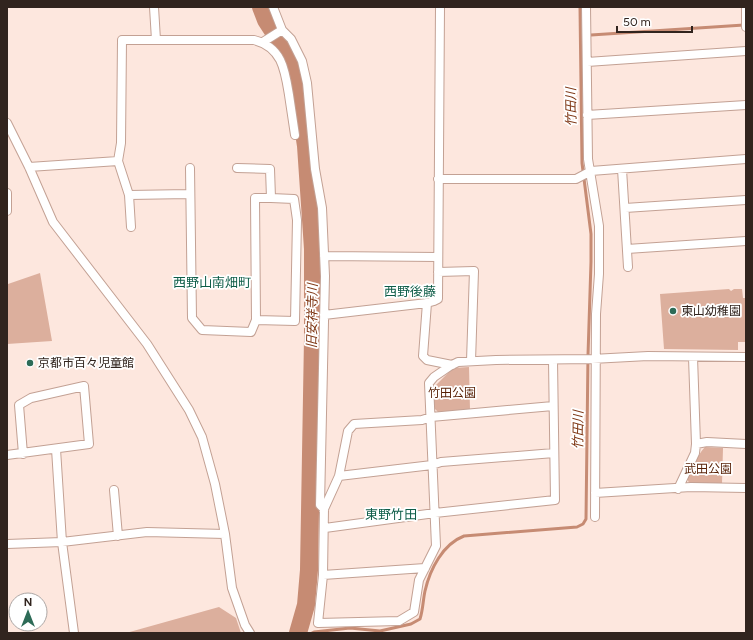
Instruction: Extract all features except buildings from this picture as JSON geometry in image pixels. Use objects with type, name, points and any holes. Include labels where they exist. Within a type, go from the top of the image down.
[{"type":"street","points":[[154,7],[156,40]]},
{"type":"street","points":[[273,7],[281,30],[291,39],[302,61],[307,83],[315,169],[322,208],[324,315],[320,505],[324,509]]},
{"type":"street","points":[[324,315],[427,303],[438,299],[440,7]]},
{"type":"street","points":[[586,7],[588,173],[599,226],[594,359],[595,517]]},
{"type":"street","points":[[746,7],[746,27]]},
{"type":"street","points":[[131,228],[129,195],[118,161],[121,143],[122,40],[266,40],[281,30]]},
{"type":"street","points":[[266,40],[282,63],[286,75],[295,135]]},
{"type":"street","points":[[587,62],[746,51]]},
{"type":"street","points":[[588,115],[746,105]]},
{"type":"street","points":[[7,124],[29,167],[53,222],[147,344],[189,410],[202,437],[215,484],[225,534],[232,588],[245,625],[250,633]]},
{"type":"street","points":[[438,179],[576,179],[588,173],[746,159]]},
{"type":"street","points":[[29,167],[118,161]]},
{"type":"street","points":[[190,168],[189,194],[192,318],[202,330],[251,332],[256,320],[255,198],[294,199],[297,220],[295,321],[256,320]]},
{"type":"street","points":[[237,168],[270,169],[270,198]]},
{"type":"street","points":[[622,169],[628,267]]},
{"type":"street","points":[[7,193],[7,211]]},
{"type":"street","points":[[129,195],[189,194]]},
{"type":"street","points":[[625,208],[746,200]]},
{"type":"street","points":[[627,249],[746,241]]},
{"type":"street","points":[[324,256],[438,257]]},
{"type":"street","points":[[438,272],[474,272],[471,361]]},
{"type":"street","points":[[427,303],[423,356],[427,360],[452,365]]},
{"type":"street","points":[[553,406],[431,417],[422,420],[354,424],[348,431],[339,476],[324,509],[325,528],[323,575],[318,623],[400,621],[414,612],[419,580],[436,546],[434,513],[431,417],[429,383],[434,377],[452,365],[458,362],[471,361],[594,359],[648,356],[746,357]]},
{"type":"street","points":[[678,489],[695,453],[693,357]]},
{"type":"street","points":[[325,528],[434,513],[555,500],[553,360]]},
{"type":"street","points":[[7,455],[23,454],[89,444],[84,386],[31,398],[19,405],[23,454]]},
{"type":"street","points":[[696,444],[707,442],[746,444]]},
{"type":"street","points":[[56,449],[62,542],[74,633]]},
{"type":"street","points":[[339,476],[432,465],[441,462],[554,453]]},
{"type":"street","points":[[595,493],[703,487],[746,488]]},
{"type":"street","points":[[114,490],[118,536]]},
{"type":"street","points":[[7,544],[62,542],[148,532],[225,534]]},
{"type":"street","points":[[323,575],[425,568]]},
{"type":"green space","points":[[40,273],[52,341],[7,344],[8,284]]},
{"type":"green space","points":[[729,289],[731,291],[734,289],[742,289],[743,298],[746,298],[746,342],[738,342],[738,350],[664,349],[660,294]]},
{"type":"green space","name":"竹田公園","points":[[469,367],[470,410],[438,412],[434,408],[433,388],[453,368]]},
{"type":"green space","name":"武田公園","points":[[705,447],[723,448],[722,484],[689,483],[687,478]]},
{"type":"green space","points":[[219,607],[236,618],[241,633],[126,633]]},
{"type":"waterway","name":"旧安祥寺川","points":[[261,7],[266,20],[290,57],[295,73],[306,146],[313,249],[309,570],[306,605],[298,633]]},
{"type":"waterway","name":"竹田川","points":[[312,633],[350,628],[380,631],[411,624],[420,619],[427,583],[438,558],[450,545],[464,536],[577,527],[583,524],[586,519],[591,234],[582,163],[580,7]]},
{"type":"waterway","points":[[591,35],[744,25]]},
{"type":"place","name":"東山幼稚園","points":[[673,311]]},
{"type":"place","name":"京都市百々児童館","points":[[30,363]]},
{"type":"district","name":"西野山南畑町","points":[[212,282]]},
{"type":"district","name":"西野後藤","points":[[410,291]]},
{"type":"district","name":"東野竹田","points":[[391,514]]}]
